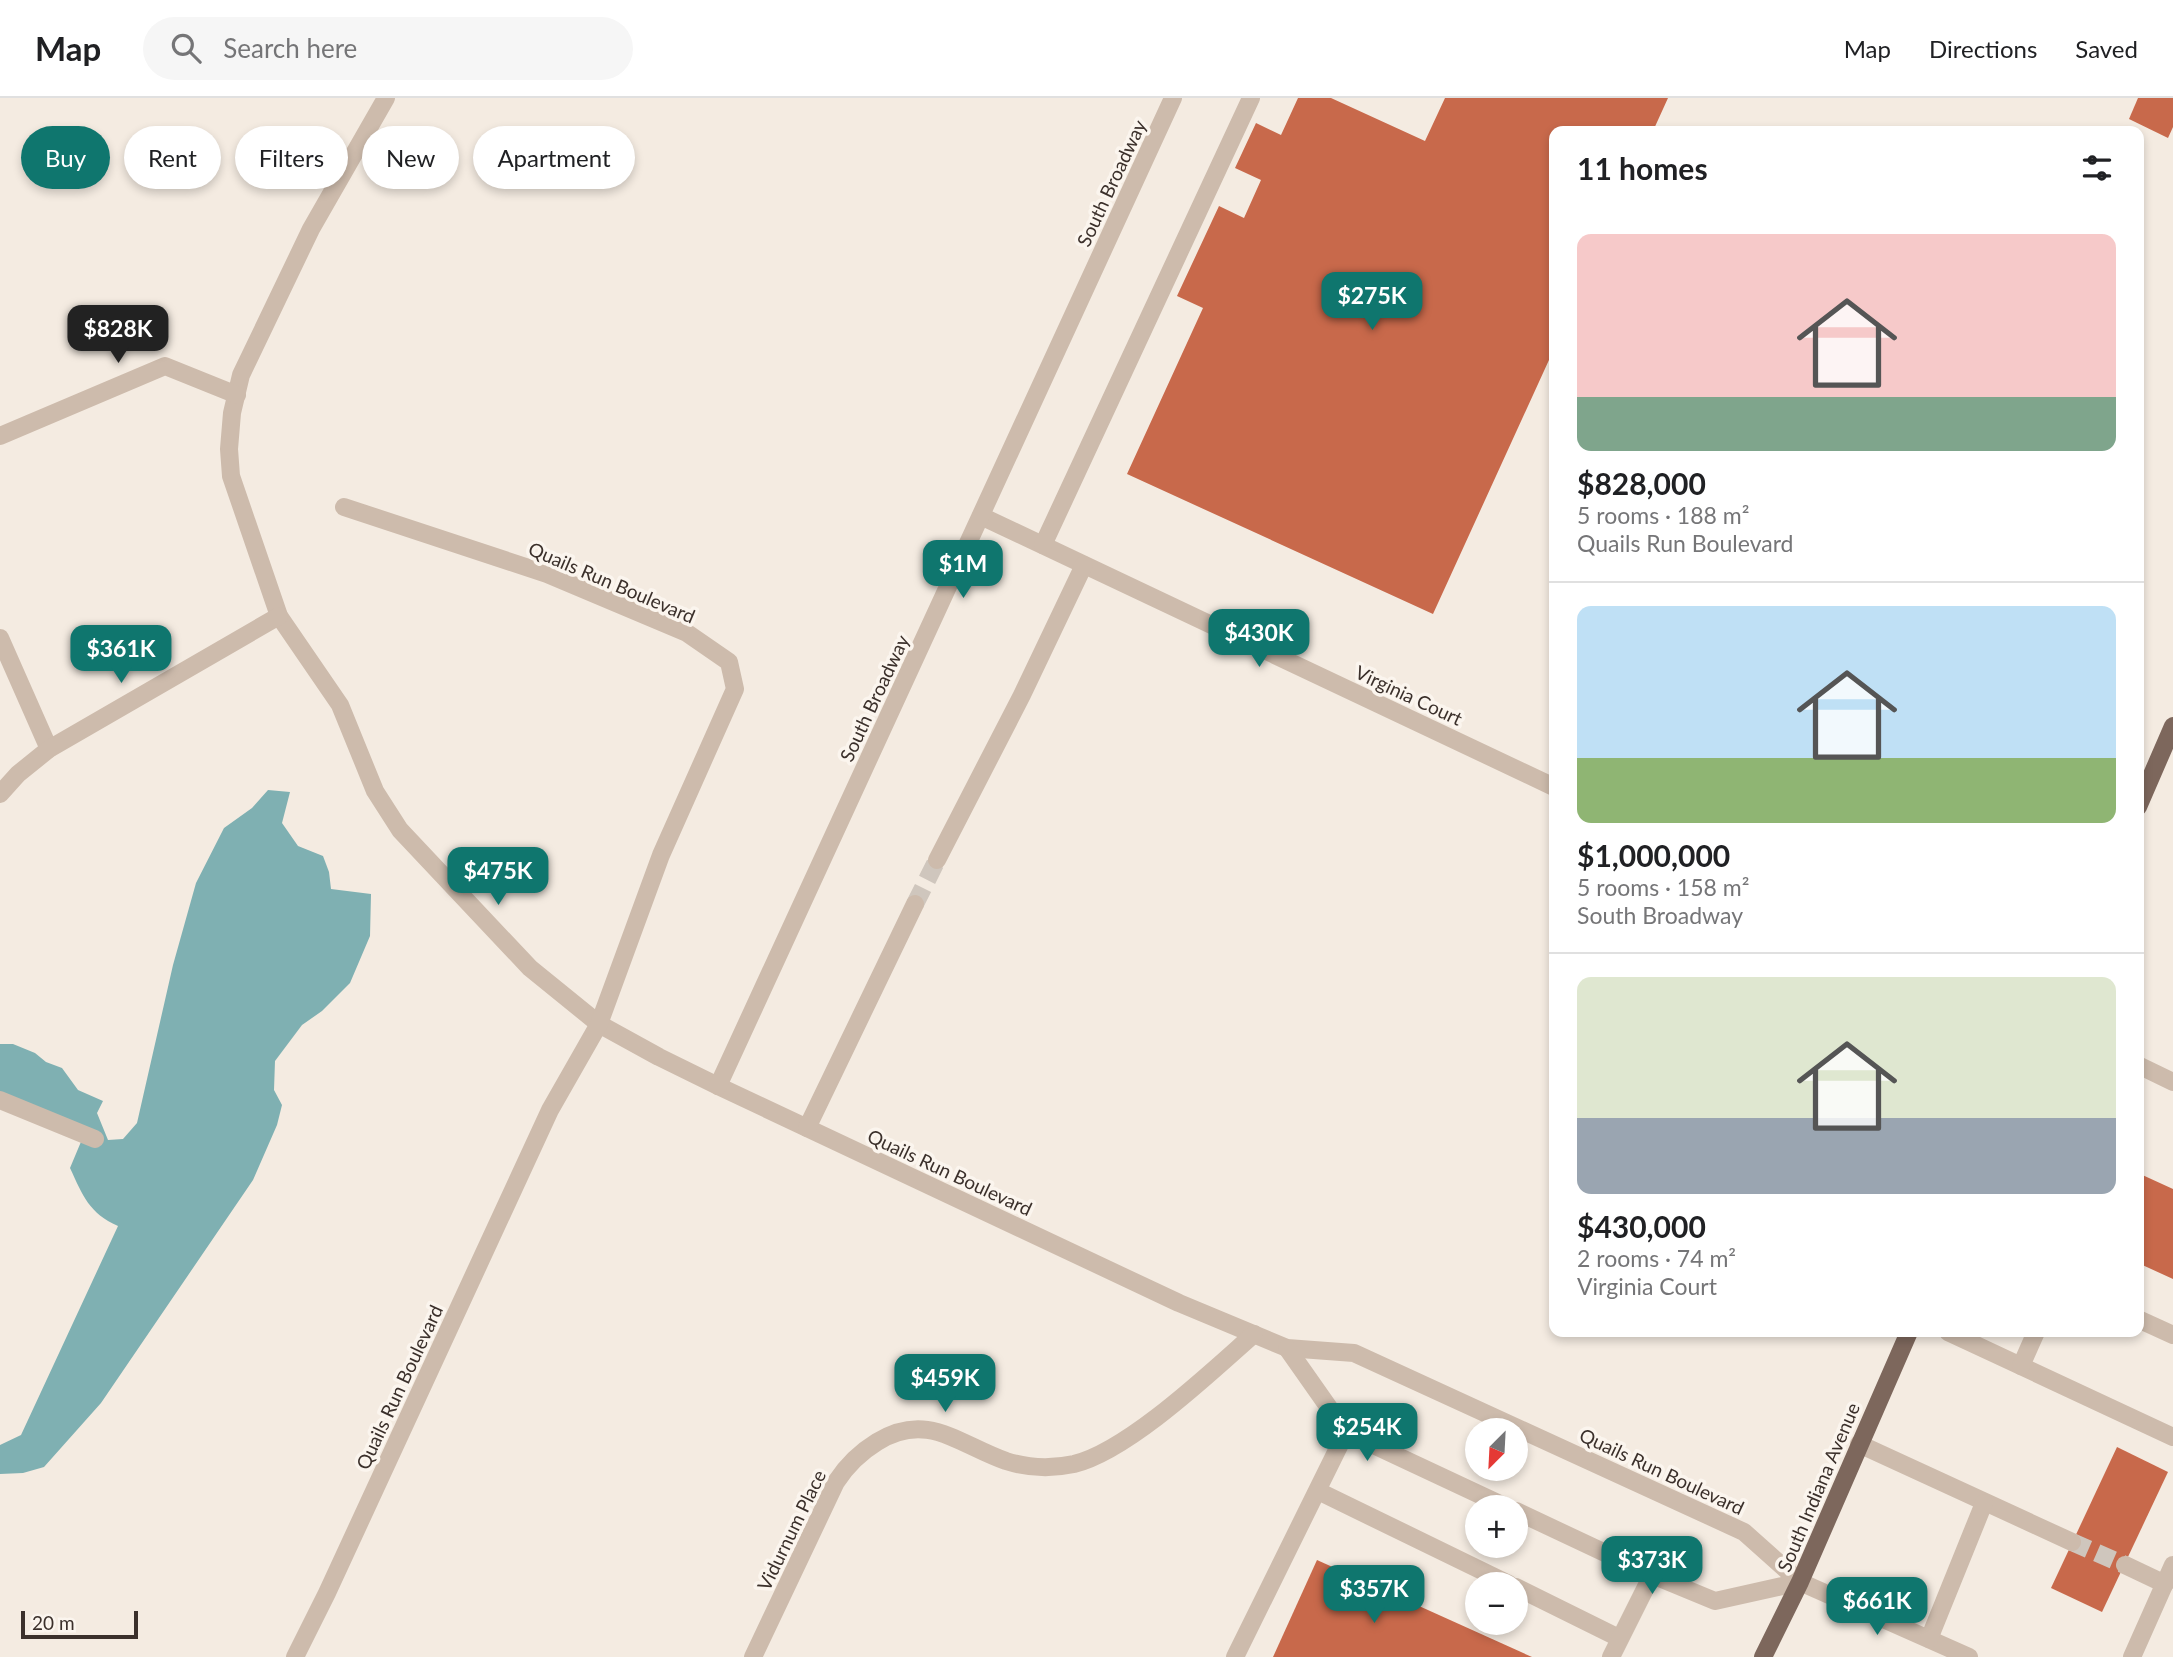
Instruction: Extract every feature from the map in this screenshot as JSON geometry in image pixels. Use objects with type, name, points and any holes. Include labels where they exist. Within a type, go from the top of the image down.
[{"type":"main road","points":[[2144,793],[2173,726]]},
{"type":"main road","name":"South Indiana Avenue","points":[[1763,1657],[1800,1582],[1907,1337]]},
{"type":"street","name":"Quails Run Boulevard","points":[[386,98],[311,229],[241,375],[232,413],[229,449],[231,476],[279,616],[340,705],[376,791],[400,830],[530,968],[599,1024],[659,1058],[1179,1303],[1254,1335],[1287,1349],[1354,1353],[1744,1532],[1800,1582],[1969,1657]]},
{"type":"street","name":"South Broadway","points":[[718,1086],[1173,98]]},
{"type":"street","points":[[1043,545],[1251,98]]},
{"type":"street","points":[[0,436],[165,366],[236,395]]},
{"type":"street","name":"Quails Run Boulevard","points":[[295,1657],[550,1110],[599,1024],[661,855],[735,689],[729,662],[687,633],[547,574],[344,507]]},
{"type":"street","name":"Virginia Court","points":[[981,516],[1549,785]]},
{"type":"street","points":[[937,860],[1022,695],[1084,565]]},
{"type":"street","points":[[0,794],[18,774],[49,749],[279,616]]},
{"type":"street","points":[[0,638],[49,749]]},
{"type":"street","points":[[807,1128],[915,904]]},
{"type":"street","points":[[2144,1068],[2173,1082]]},
{"type":"street","points":[[0,1100],[95,1139]]},
{"type":"street","points":[[2144,1322],[2173,1335]]},
{"type":"street","name":"Vidurnum Place","points":[[753,1657],[836,1482],[849,1463],[872,1445],[901,1430],[921,1428],[945,1434],[1020,1465],[1047,1468],[1077,1463],[1116,1444],[1153,1419],[1254,1335]]},
{"type":"street","points":[[1959,1337],[2173,1437]]},
{"type":"street","points":[[2021,1366],[2034,1337]]},
{"type":"street","points":[[1287,1349],[1346,1432],[1480,1495]]},
{"type":"street","points":[[1235,1657],[1346,1432]]},
{"type":"street","points":[[1859,1444],[2072,1542]]},
{"type":"street","points":[[1318,1491],[1484,1572]]},
{"type":"street","points":[[1929,1639],[1984,1503]]},
{"type":"street","points":[[1528,1517],[1652,1575],[1716,1601],[1800,1582]]},
{"type":"street","points":[[2125,1565],[2165,1584]]},
{"type":"street","points":[[2132,1657],[2173,1565]]},
{"type":"street","points":[[1611,1657],[1652,1575]]},
{"type":"street","points":[[1528,1593],[1619,1638]]},
{"type":"water","points":[[268,790],[290,792],[282,823],[298,846],[323,856],[331,889],[371,894],[370,936],[350,983],[322,1011],[302,1025],[275,1061],[274,1090],[282,1105],[277,1125],[253,1180],[101,1403],[44,1467],[23,1473],[0,1474],[0,1445],[21,1435],[118,1226],[93,1209],[70,1168],[83,1137],[0,1102],[0,1044],[13,1044],[62,1068],[78,1090],[103,1101],[97,1113],[108,1140],[123,1139],[137,1123],[173,965],[196,883],[224,828],[252,808]]},
{"type":"building","points":[[1298,98],[1331,98],[1425,141],[1445,98],[1668,98],[1655,126],[1549,126],[1549,360],[1433,614],[1127,474],[1203,308],[1177,296],[1219,206],[1244,218],[1261,180],[1235,168],[1256,123],[1281,135]]},
{"type":"building","points":[[2138,98],[2173,98],[2173,127],[2168,138],[2129,119]]},
{"type":"building","points":[[2144,1176],[2173,1189],[2173,1279],[2144,1266]]},
{"type":"building","points":[[2117,1447],[2168,1472],[2102,1612],[2051,1588]]},
{"type":"building","points":[[1317,1560],[1465,1627],[1465,1635],[1483,1635],[1532,1657],[1273,1657]]},
{"type":"tunnel","points":[[915,904],[937,860]]},
{"type":"tunnel","points":[[2072,1542],[2125,1565]]}]
